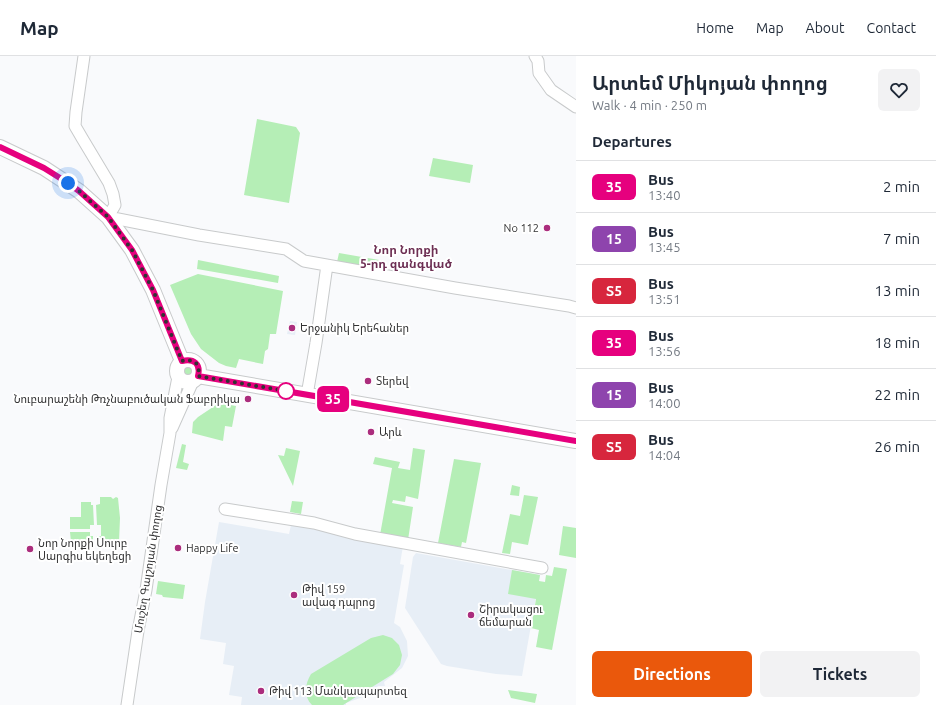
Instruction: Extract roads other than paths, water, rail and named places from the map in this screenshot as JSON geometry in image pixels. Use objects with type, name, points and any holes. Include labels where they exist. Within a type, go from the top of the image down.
[{"type":"main road","points":[[0,147],[44,168],[68,183],[108,217],[132,250],[153,290],[182,361]]},
{"type":"main road","points":[[190,360],[196,363],[198,367],[199,372],[195,378],[187,382],[178,377],[176,370],[177,366],[182,361],[190,360]]},
{"type":"main road","points":[[195,378],[307,395],[576,441]]},
{"type":"street","points":[[84,56],[75,126],[109,183],[113,194],[115,205],[108,217],[286,249],[304,261],[576,308]]},
{"type":"street","points":[[535,56],[538,61],[539,73],[551,90],[576,107]]},
{"type":"street","points":[[307,395],[327,265]]},
{"type":"street","name":"Մուշեղ Գալշոյան փողոց","points":[[127,705],[170,433],[170,418],[178,377]]},
{"type":"street","name":"Մուշեղ Գալշոյան փողոց","points":[[170,433],[195,378]]},
{"type":"street","points":[[225,509],[314,523],[355,534],[542,568]]},
{"type":"place","name":"No 112","points":[[547,228]]},
{"type":"place","name":"Երջանիկ Երեհաներ","points":[[292,328]]},
{"type":"place","name":"Տերեվ","points":[[368,381]]},
{"type":"place","name":"Նուբարաշենի Թռչնաբուծական Ֆաբրիկա","points":[[248,399]]},
{"type":"place","name":"Արև","points":[[371,432]]},
{"type":"place","name":"Happy Life","points":[[178,548]]},
{"type":"place","name":"Նոր Նորքի Սուրբ Սարգիս եկեղեցի","points":[[30,549]]},
{"type":"place","name":"Թիվ 159 ավագ դպրոց","points":[[294,595]]},
{"type":"place","name":"Շիրակացու ճեմարան","points":[[471,615]]},
{"type":"place","name":"Թիվ 113 Մանկապարտեզ","points":[[261,691]]},
{"type":"district","name":"Նոր Նորքի 5-րդ զանգված","points":[[406,257]]}]
